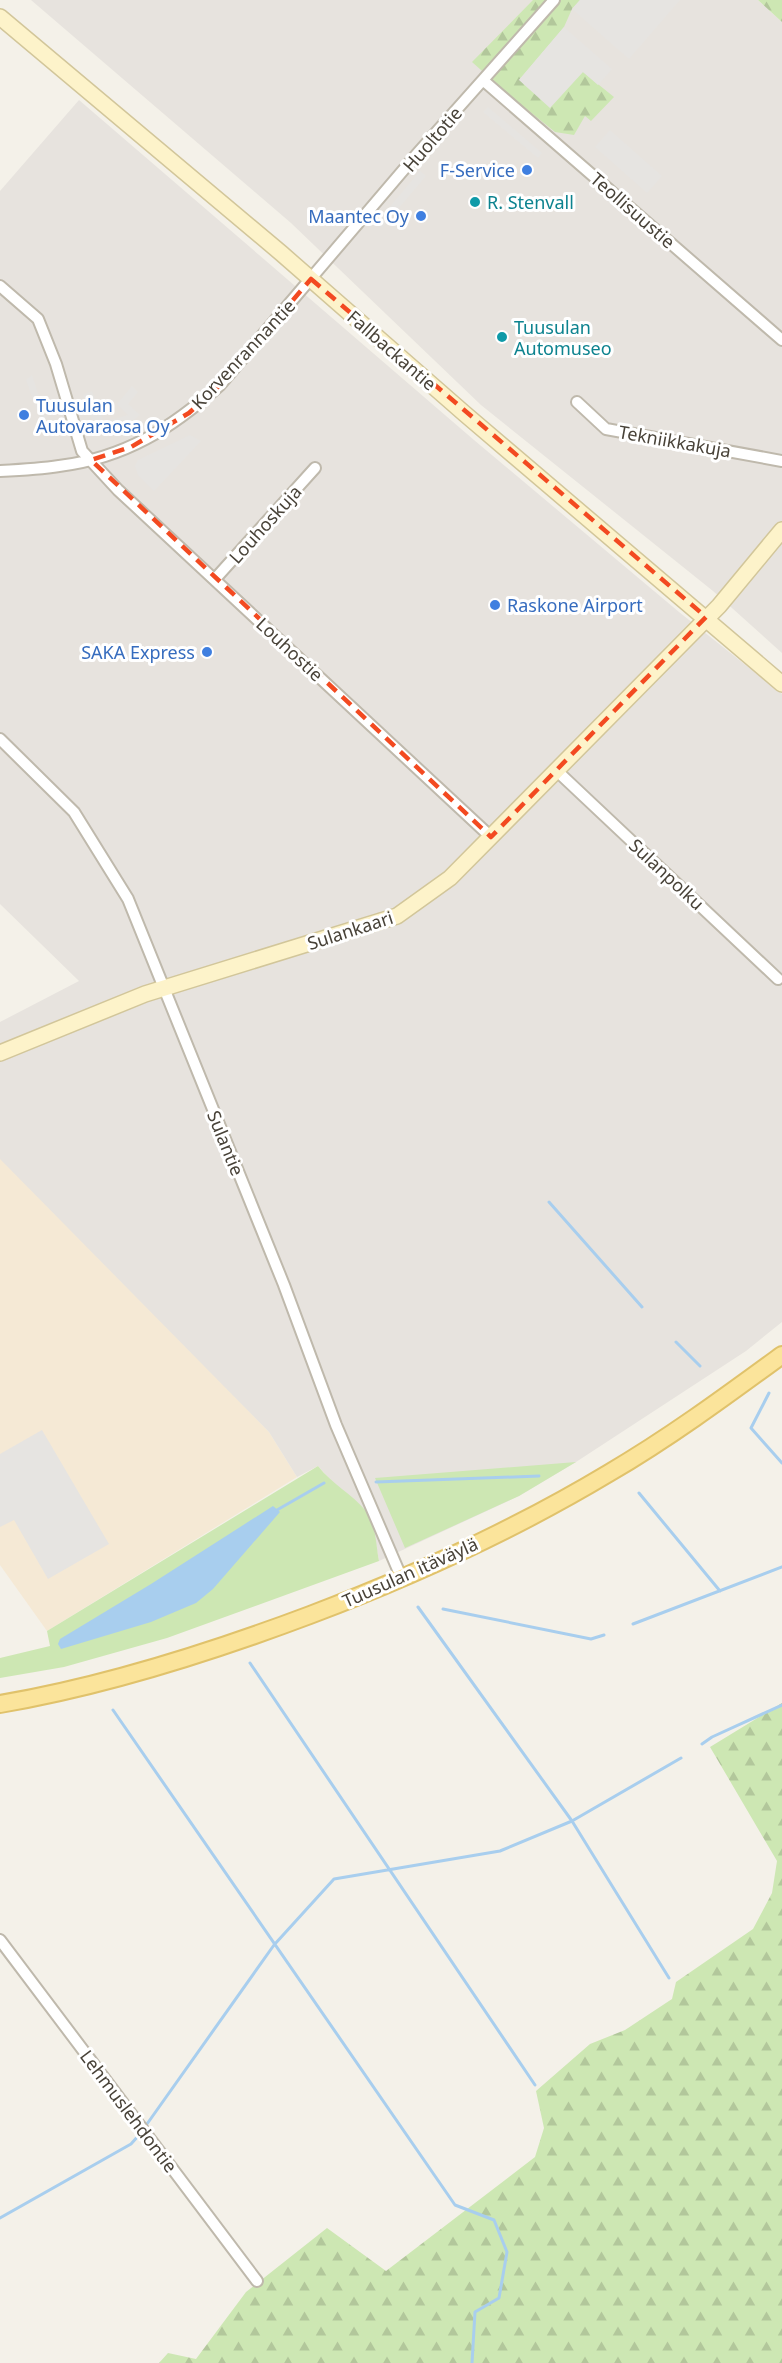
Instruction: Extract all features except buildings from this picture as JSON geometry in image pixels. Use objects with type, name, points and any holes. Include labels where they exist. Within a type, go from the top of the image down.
[{"type":"main road","name":"Tuusulan itäväylä","points":[[0,1704],[111,1680],[181,1660],[264,1632],[402,1579],[526,1520],[610,1473],[714,1405],[782,1355]]},
{"type":"street","name":"Huoltotie","points":[[311,279],[417,154],[554,0]]},
{"type":"street","name":"Fallbackantie","points":[[0,17],[311,279],[465,414],[782,684]]},
{"type":"street","name":"Teollisuustie","points":[[484,81],[782,340]]},
{"type":"street","name":"Korvenrannantie","points":[[0,471],[60,466],[91,460],[131,447],[189,413],[220,385],[311,279]]},
{"type":"street","name":"Louhostie","points":[[0,286],[38,319],[56,364],[80,445],[91,460],[118,490],[490,837]]},
{"type":"street","name":"Tekniikkakuja","points":[[577,402],[606,429],[782,460]]},
{"type":"street","name":"Louhoskuja","points":[[215,579],[315,468]]},
{"type":"street","name":"Sulankaari","points":[[0,1053],[145,994],[398,916],[450,878],[719,606],[782,530]]},
{"type":"street","name":"Sulantie","points":[[0,739],[74,812],[128,899],[284,1285],[336,1425],[402,1579]]},
{"type":"street","name":"Sulanpolku","points":[[556,770],[778,979]]},
{"type":"street","name":"Lehmuslehdontie","points":[[0,1940],[257,2281]]},
{"type":"highlighted area","points":[[311,279],[706,617],[491,837],[91,460],[131,447],[189,413],[220,385]]},
{"type":"shaded area","points":[[31,0],[758,0],[782,22],[782,653],[713,591],[481,405],[291,223]]},
{"type":"shaded area","points":[[580,0],[680,0],[629,59],[572,9]]},
{"type":"shaded area","points":[[564,27],[612,69],[598,85],[583,72],[550,108],[519,80]]},
{"type":"shaded area","points":[[79,100],[474,440],[679,612],[782,694],[782,1322],[746,1351],[576,1462],[519,1496],[379,1561],[373,1528],[318,1466],[297,1477],[269,1432],[0,1159],[0,1022],[79,981],[0,904],[0,191]]},
{"type":"shaded area","points":[[488,107],[542,153],[538,158],[483,112]]},
{"type":"shaded area","points":[[610,130],[662,176],[647,193],[595,147]]},
{"type":"shaded area","points":[[420,171],[426,176],[382,228],[376,223]]},
{"type":"shaded area","points":[[32,375],[46,418],[41,422],[26,380]]},
{"type":"shaded area","points":[[132,386],[138,392],[128,404],[140,415],[131,422],[97,433],[83,395],[92,391],[104,422],[128,415],[117,404]]},
{"type":"shaded area","points":[[190,435],[201,441],[154,491],[138,475],[135,466],[138,460]]},
{"type":"shaded area","points":[[0,1153],[269,1432],[297,1477],[47,1631],[0,1565]]},
{"type":"shaded area","points":[[42,1430],[109,1544],[48,1579],[14,1520],[0,1527],[0,1454]]},
{"type":"green space","points":[[533,0],[580,0],[572,9],[564,27],[519,80],[583,72],[614,97],[591,121],[585,116],[574,135],[555,132],[472,62]]},
{"type":"green space","points":[[758,0],[782,0],[782,22]]},
{"type":"green space","points":[[576,1462],[519,1496],[405,1548],[375,1478]]},
{"type":"green space","points":[[318,1466],[366,1511],[374,1528],[379,1561],[167,1638],[64,1667],[0,1678],[0,1658],[50,1646],[47,1631]]},
{"type":"green space","points":[[782,1703],[782,2363],[159,2363],[168,2353],[196,2359],[246,2292],[327,2228],[386,2271],[535,2157],[544,2128],[536,2091],[590,2044],[625,2030],[672,1999],[676,1982],[753,1929],[772,1893],[777,1861],[710,1747]]},
{"type":"water","points":[[273,1506],[280,1512],[213,1589],[196,1603],[151,1622],[61,1649],[58,1644],[60,1639]]},
{"type":"waterway","points":[[549,1202],[642,1307]]},
{"type":"waterway","points":[[676,1342],[700,1366]]},
{"type":"waterway","points":[[769,1393],[751,1428],[782,1463]]},
{"type":"waterway","points":[[376,1482],[539,1476]]},
{"type":"waterway","points":[[277,1510],[324,1483]]},
{"type":"waterway","points":[[639,1493],[720,1591]]},
{"type":"waterway","points":[[633,1624],[782,1567]]},
{"type":"waterway","points":[[418,1607],[572,1821],[669,1978]]},
{"type":"waterway","points":[[443,1609],[591,1639],[604,1635]]},
{"type":"waterway","points":[[250,1663],[535,2085]]},
{"type":"waterway","points":[[702,1744],[712,1737],[782,1705]]},
{"type":"waterway","points":[[113,1710],[455,2205],[494,2220],[507,2252],[499,2298],[475,2312],[472,2363]]},
{"type":"waterway","points":[[147,2124],[274,1945],[334,1879],[500,1851],[572,1821],[681,1758]]},
{"type":"waterway","points":[[0,2218],[131,2144],[139,2135]]},
{"type":"place","name":"F-Service","points":[[527,170]]},
{"type":"place","name":"R. Stenvall","points":[[475,202]]},
{"type":"place","name":"Maantec Oy","points":[[421,216]]},
{"type":"place","name":"Tuusulan Automuseo","points":[[502,337]]},
{"type":"place","name":"Tuusulan Autovaraosa Oy","points":[[24,415]]},
{"type":"place","name":"Raskone Airport","points":[[495,605]]},
{"type":"place","name":"SAKA Express","points":[[207,652]]}]
